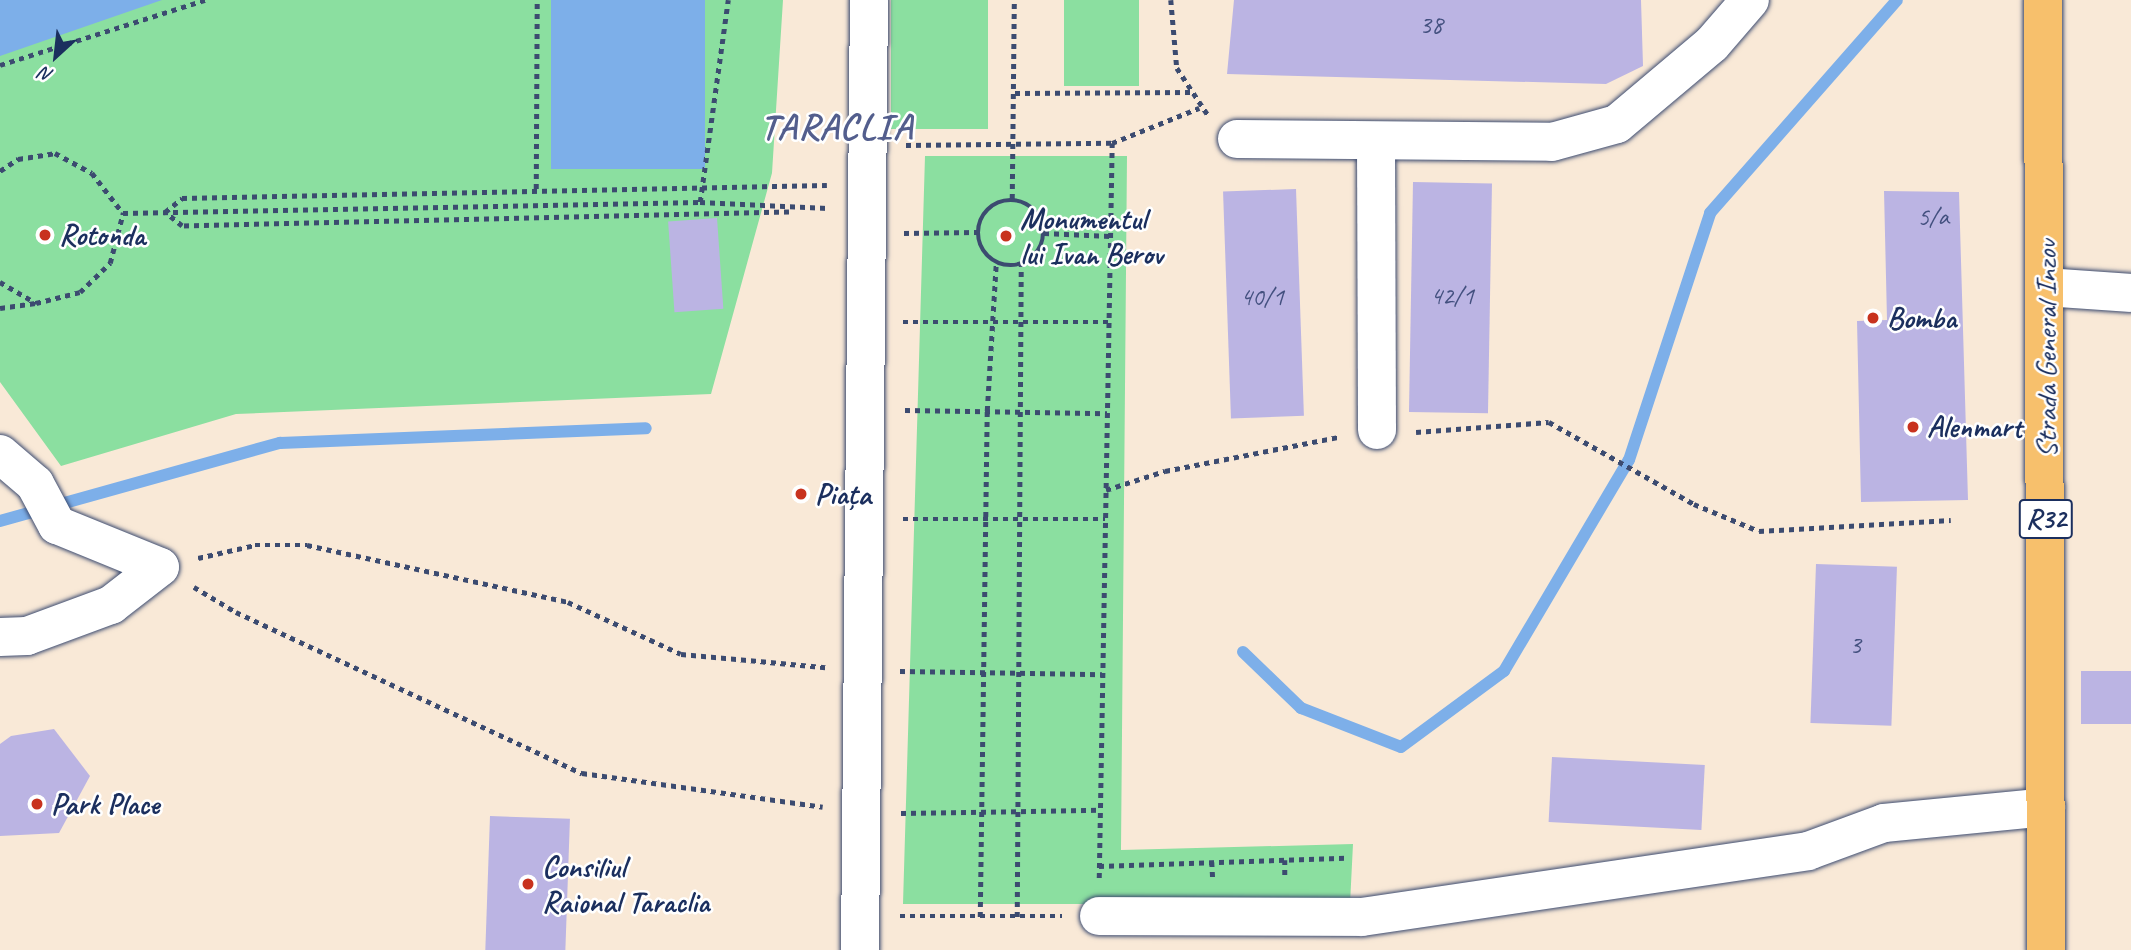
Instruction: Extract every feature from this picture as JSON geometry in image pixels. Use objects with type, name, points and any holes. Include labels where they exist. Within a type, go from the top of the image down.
[{"type":"main road","name":"Strada General Inzov","points":[[2043,0],[2046,950]]},
{"type":"street","points":[[860,933],[869,0]]},
{"type":"street","points":[[1237,139],[1552,142],[1617,124],[1712,44],[1750,0]]},
{"type":"street","points":[[1376,142],[1377,430]]},
{"type":"street","points":[[2046,287],[2131,293]]},
{"type":"street","points":[[0,454],[35,484],[57,525],[160,567]]},
{"type":"street","points":[[0,637],[27,636],[111,605],[160,567]]},
{"type":"street","points":[[1099,916],[1362,917],[1808,851],[1884,823],[2046,807]]},
{"type":"path","points":[[0,65],[205,0]]},
{"type":"path","points":[[536,189],[537,0]]},
{"type":"path","points":[[700,202],[729,0]]},
{"type":"path","points":[[1012,199],[1015,145],[1014,0]]},
{"type":"path","points":[[1171,0],[1177,68],[1199,107],[1237,139]]},
{"type":"path","points":[[1015,93],[1191,92]]},
{"type":"path","points":[[866,145],[1112,144],[1199,107]]},
{"type":"path","points":[[860,933],[981,916],[1099,916],[1112,144]]},
{"type":"path","points":[[0,171],[18,159],[55,153],[92,173],[123,213]]},
{"type":"path","points":[[165,212],[182,198],[703,185],[867,209],[977,232]]},
{"type":"path","points":[[1012,199],[1034,209],[1044,233],[1033,258],[1021,264],[996,262],[986,255],[977,232],[987,209],[1012,199]]},
{"type":"path","points":[[123,213],[700,202],[867,209]]},
{"type":"path","points":[[165,212],[182,226],[789,212]]},
{"type":"path","points":[[0,308],[36,303],[80,292],[110,263],[123,213]]},
{"type":"path","points":[[1044,233],[1110,236]]},
{"type":"path","points":[[981,916],[987,411],[996,262]]},
{"type":"path","points":[[1017,917],[1021,264]]},
{"type":"path","points":[[0,282],[36,303]]},
{"type":"path","points":[[866,322],[1109,322]]},
{"type":"path","points":[[865,410],[1107,412]]},
{"type":"path","points":[[1106,490],[1165,471],[1377,430],[1430,432],[1549,422],[1694,504],[1759,531],[1951,520]]},
{"type":"path","points":[[865,519],[1105,519]]},
{"type":"path","points":[[160,567],[255,545],[307,545],[568,602],[681,654],[864,670],[1102,674]]},
{"type":"path","points":[[160,567],[236,612],[582,773],[862,813],[1101,810]]},
{"type":"path","points":[[1100,866],[1346,858]]},
{"type":"green space","points":[[0,0],[783,0],[772,173],[711,394],[236,414],[61,466],[0,382]]},
{"type":"green space","points":[[891,0],[988,0],[988,129],[891,129]]},
{"type":"green space","points":[[1064,0],[1139,0],[1139,86],[1064,86]]},
{"type":"green space","points":[[925,156],[1127,156],[1121,850],[1353,844],[1350,904],[903,904]]},
{"type":"water","points":[[0,0],[162,0],[0,56]]},
{"type":"water","points":[[551,0],[705,0],[705,169],[551,169]]},
{"type":"building","points":[[1234,0],[1641,0],[1643,66],[1606,84],[1227,74]]},
{"type":"building","points":[[1413,182],[1492,183],[1488,413],[1409,412]]},
{"type":"building","points":[[1296,189],[1304,416],[1231,418],[1223,192]]},
{"type":"building","name":"Alenmart","points":[[1884,191],[1959,192],[1968,500],[1861,502],[1857,321],[1887,320]]},
{"type":"building","points":[[717,218],[723,309],[674,312],[668,221]]},
{"type":"building","points":[[1816,564],[1897,567],[1891,726],[1810,723]]},
{"type":"building","points":[[2081,671],[2131,671],[2131,724],[2081,724]]},
{"type":"building","name":"Park Place","points":[[54,729],[90,776],[59,833],[0,836],[0,744],[11,736]]},
{"type":"building","points":[[1552,757],[1705,765],[1701,830],[1549,822]]},
{"type":"building","name":"Consiliul Raional Taraclia","points":[[490,816],[570,819],[565,950],[485,950]]},
{"type":"waterway","points":[[1243,652],[1301,708],[1401,747],[1504,671],[1629,460],[1710,213],[1897,0]]},
{"type":"waterway","points":[[0,521],[280,443],[646,428]]},
{"type":"place","name":"Rotonda","points":[[45,235]]},
{"type":"place","name":"Monumentul lui Ivan Berov","points":[[1006,236]]},
{"type":"place","name":"Bomba","points":[[1873,318]]},
{"type":"place","name":"Alenmart","points":[[1913,427]]},
{"type":"place","name":"Piața","points":[[801,494]]},
{"type":"place","name":"Park Place","points":[[37,804]]},
{"type":"place","name":"Consiliul Raional Taraclia","points":[[528,884]]},
{"type":"district","name":"TARACLIA","points":[[837,127]]}]
